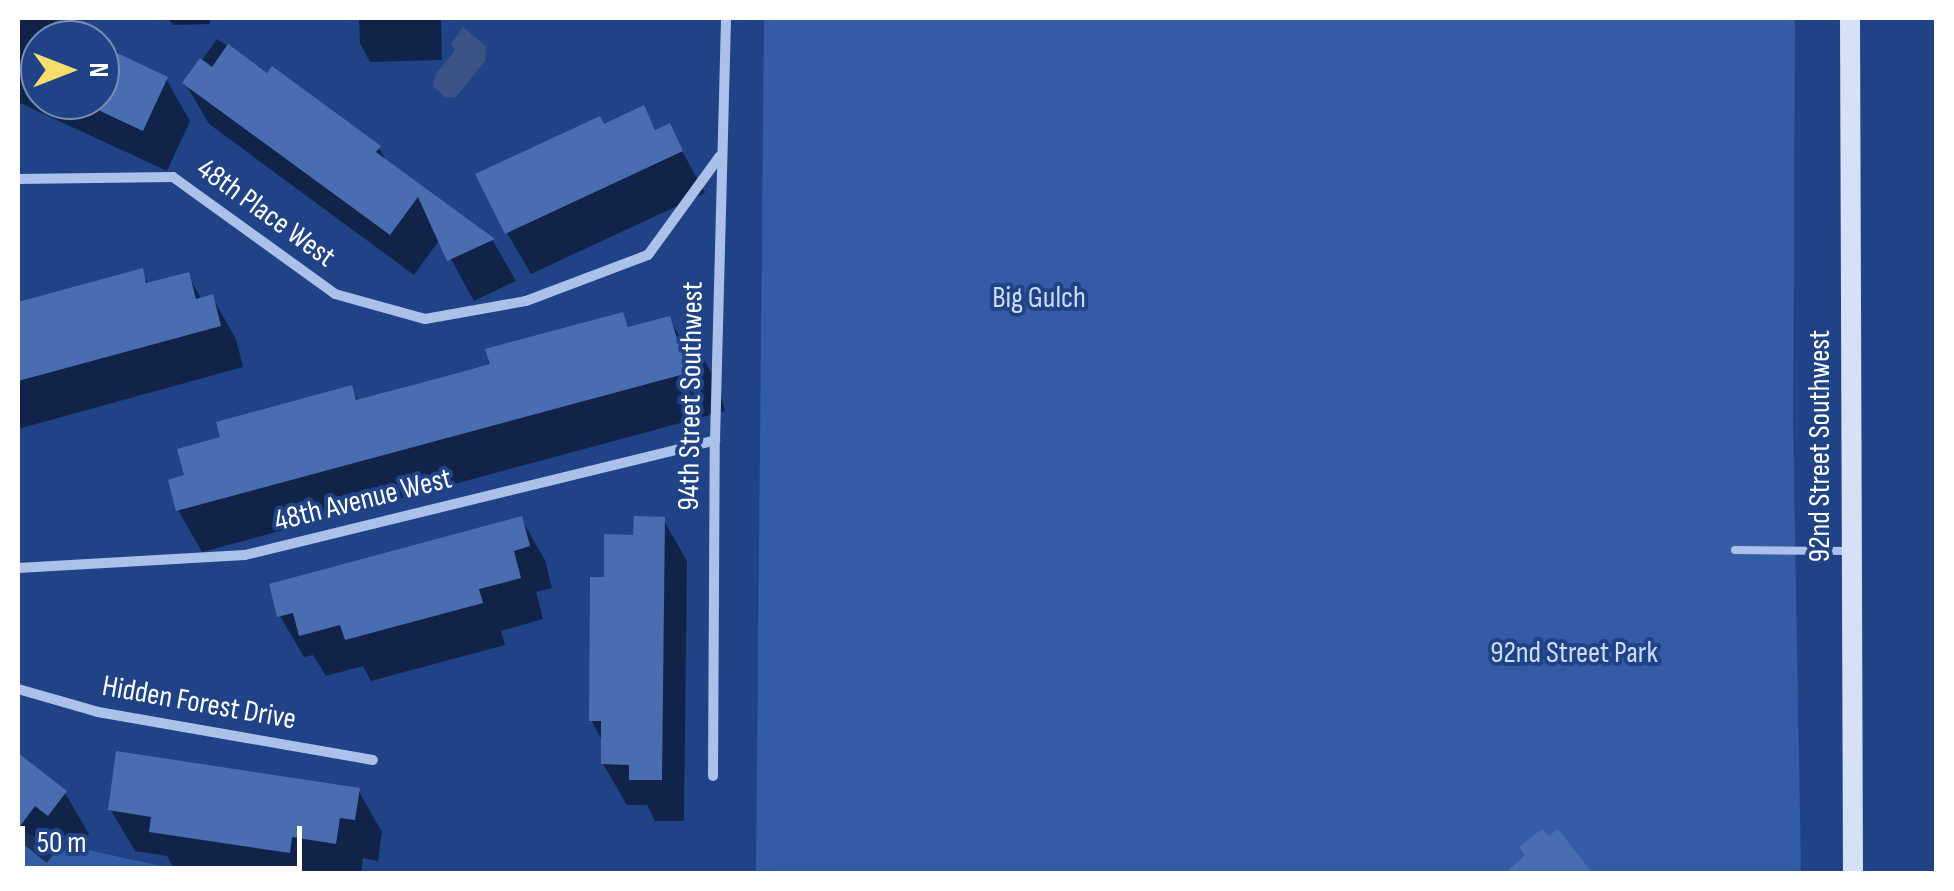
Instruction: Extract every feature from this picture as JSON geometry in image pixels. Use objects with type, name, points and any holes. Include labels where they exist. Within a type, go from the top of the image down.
[{"type":"street","name":"94th Street Southwest","points":[[713,776],[714,440],[726,18]]},
{"type":"street","name":"92nd Street Southwest","points":[[1850,18],[1853,874]]},
{"type":"street","name":"48th Place West","points":[[18,178],[174,177],[335,294],[425,318],[526,301],[648,255],[720,156]]},
{"type":"street","name":"48th Avenue West","points":[[18,568],[245,554],[714,440]]},
{"type":"street","name":"Hidden Forest Drive","points":[[18,688],[98,712],[372,760]]},
{"type":"lane","points":[[1734,550],[1850,551]]},
{"type":"green space","name":"Big Gulch","points":[[764,18],[1795,18],[1793,423],[1801,873],[756,874]]},
{"type":"green space","points":[[18,828],[39,839],[192,873],[18,873]]},
{"type":"shaded area","points":[[463,27],[486,46],[485,61],[456,97],[446,98],[433,86],[435,75],[455,50],[451,44]]},
{"type":"building","points":[[228,44],[267,73],[272,66],[381,146],[376,152],[495,239],[447,261],[418,197],[390,235],[182,83],[200,58],[212,67]]},
{"type":"building","points":[[120,54],[168,77],[143,131],[119,120]]},
{"type":"building","points":[[644,105],[655,130],[670,123],[683,151],[505,234],[475,174],[600,116],[604,124]]},
{"type":"building","points":[[143,268],[146,283],[189,272],[196,299],[213,294],[221,326],[18,381],[18,302]]},
{"type":"building","points":[[623,312],[628,327],[670,316],[678,342],[694,338],[703,369],[176,511],[168,480],[184,475],[177,449],[220,437],[216,422],[352,385],[356,400],[447,376],[490,364],[485,349]]},
{"type":"building","points":[[522,516],[530,546],[514,551],[521,578],[479,589],[483,603],[345,640],[340,625],[299,636],[293,613],[277,617],[269,584]]},
{"type":"building","points":[[634,516],[665,517],[662,780],[629,780],[629,765],[601,764],[601,721],[589,721],[590,577],[604,577],[604,534],[633,535]]},
{"type":"building","points":[[116,751],[360,788],[355,820],[340,818],[336,844],[292,837],[290,853],[149,832],[151,817],[108,810]]},
{"type":"building","points":[[18,753],[67,791],[48,816],[35,806],[18,829]]},
{"type":"building","points":[[1542,829],[1549,836],[1558,829],[1593,874],[1504,874],[1525,855],[1519,847]]},
{"type":"park label","name":"92nd Street Park","points":[[1574,653]]}]
